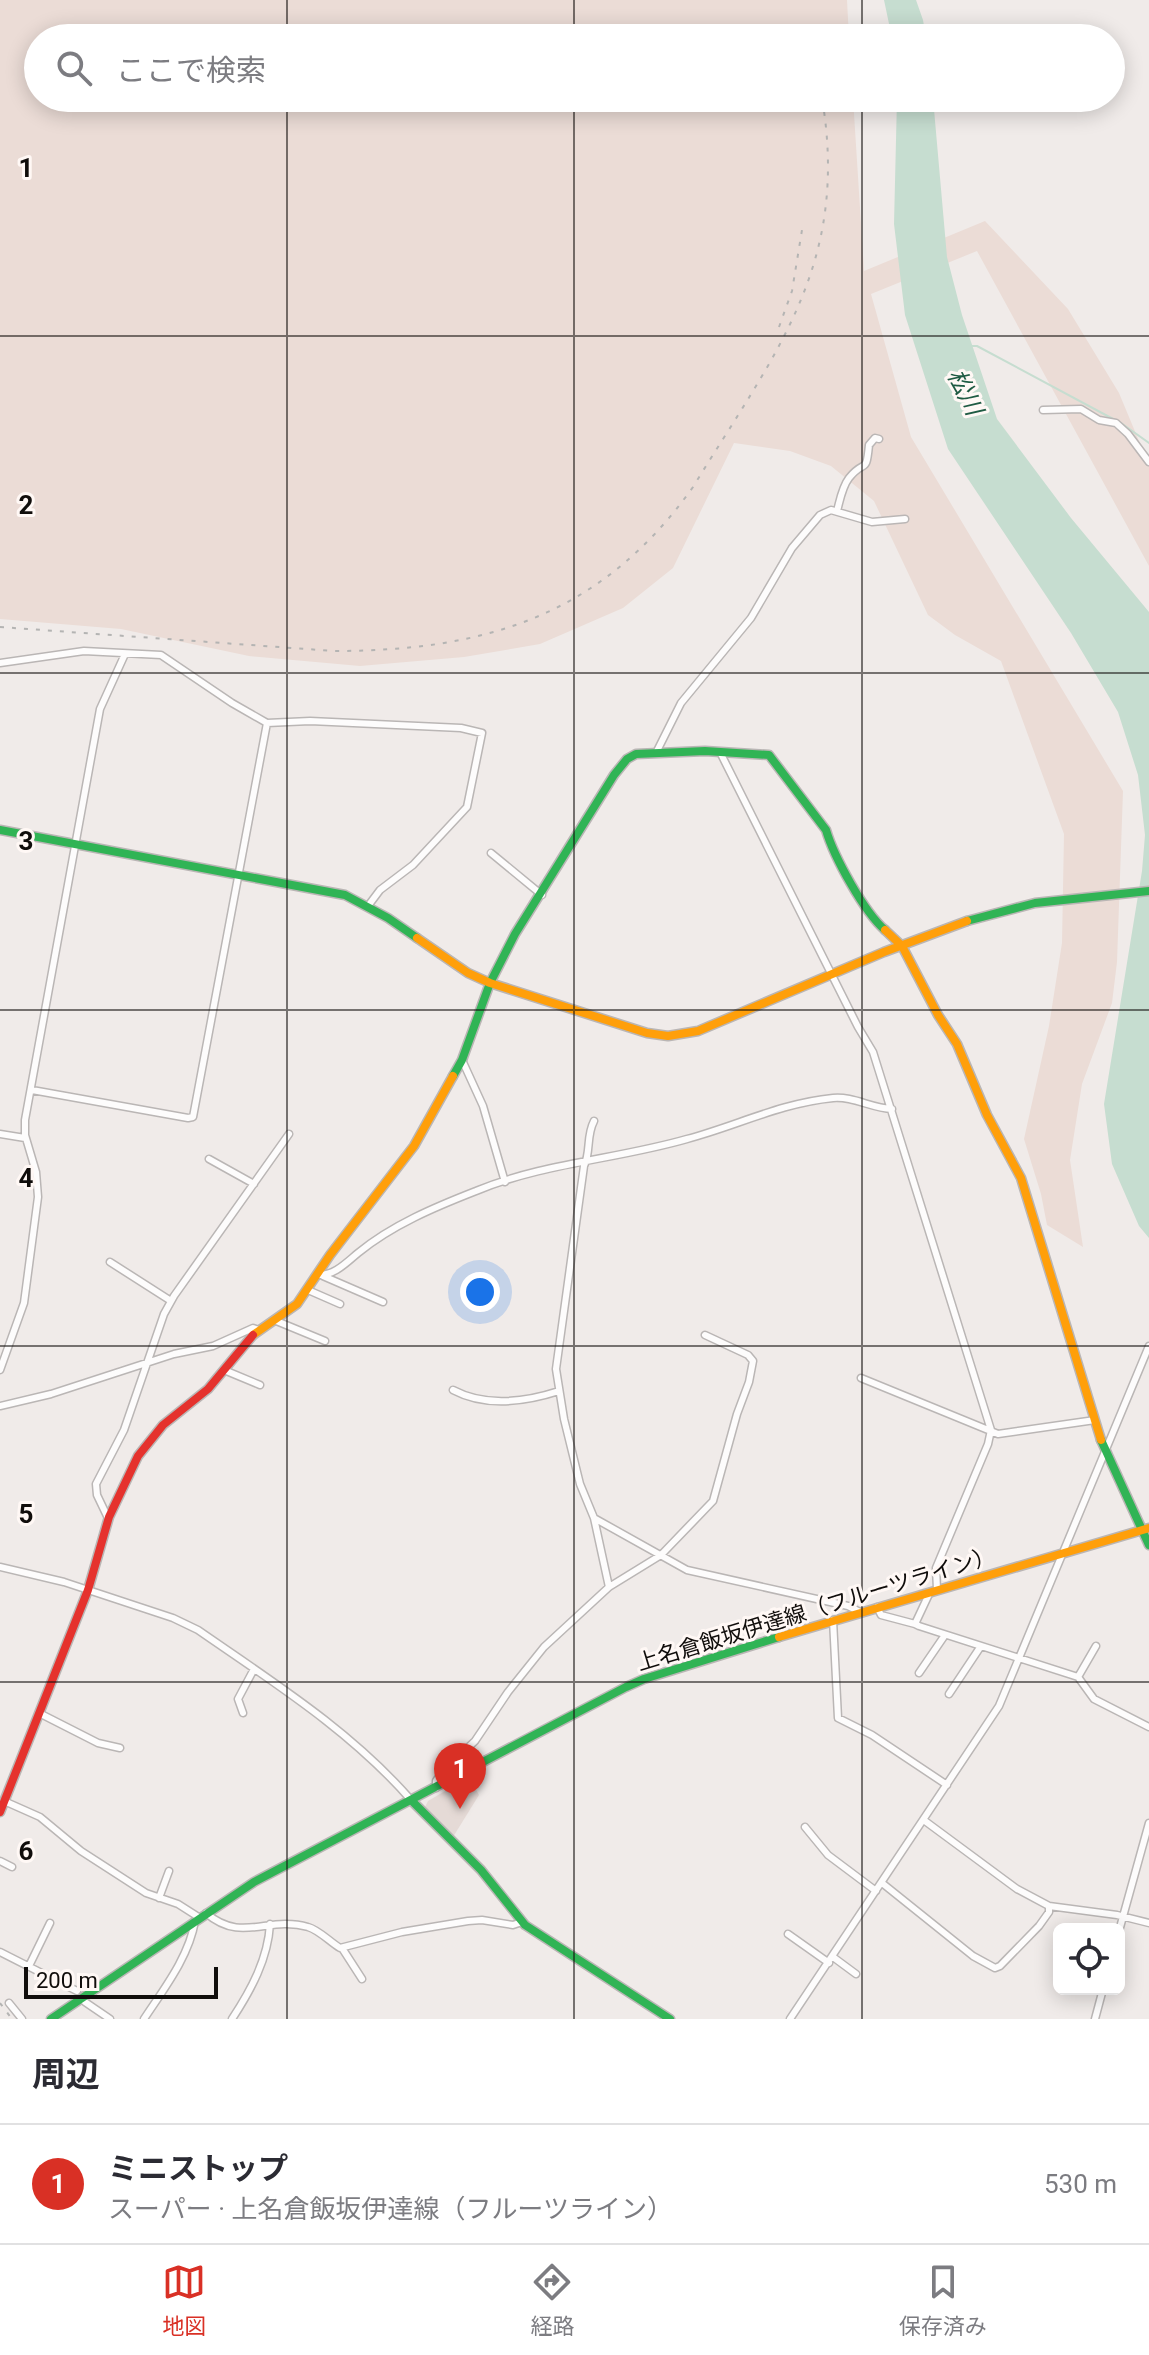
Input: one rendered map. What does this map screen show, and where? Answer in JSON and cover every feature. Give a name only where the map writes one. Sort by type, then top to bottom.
[{"type":"street","points":[[1043,410],[1081,409],[1099,420],[1116,423],[1149,462]]},
{"type":"street","points":[[837,511],[847,483],[869,460],[869,445],[875,438],[879,439]]},
{"type":"street","points":[[656,753],[681,703],[751,618],[801,535],[824,512],[837,511],[872,522],[905,519]]},
{"type":"street","points":[[0,663],[73,651],[166,656],[267,723],[310,721],[461,728],[483,734],[467,807],[413,865],[380,890],[368,906]]},
{"type":"street","points":[[0,1370],[22,1311],[38,1197],[36,1172],[25,1138],[25,1120],[102,700],[125,654]]},
{"type":"street","points":[[32,1090],[192,1118],[267,723]]},
{"type":"street","points":[[720,752],[873,1052],[991,1432],[936,1568],[934,1590],[915,1624]]},
{"type":"street","points":[[362,1979],[342,1948],[309,1927],[270,1924],[232,1928],[200,1917],[113,1873],[40,1817],[2,1806],[88,1590],[108,1518],[147,1443],[163,1425],[208,1389],[259,1330],[297,1304],[414,1146],[462,1060],[490,983],[514,935],[623,762],[636,754],[720,752],[769,755],[826,830],[830,843],[873,916],[901,945],[957,1044],[987,1115],[1021,1178],[1104,1450],[1146,1529],[1149,1545]]},
{"type":"street","points":[[0,830],[326,890],[368,906],[468,973],[490,983],[639,1031],[673,1036],[713,1025],[901,945],[989,914],[1048,901],[1149,891]]},
{"type":"street","points":[[491,853],[542,895]]},
{"type":"street","points":[[462,1060],[483,1106],[505,1182]]},
{"type":"street","points":[[320,1276],[330,1275],[363,1249],[411,1220],[476,1190],[540,1170],[586,1163],[689,1139],[773,1110],[823,1099],[849,1098],[892,1109]]},
{"type":"street","points":[[594,1121],[589,1134],[556,1369],[584,1499],[594,1518],[609,1587]]},
{"type":"street","points":[[0,1134],[25,1138]]},
{"type":"street","points":[[108,1518],[97,1495],[96,1484],[124,1430],[164,1314],[289,1134]]},
{"type":"street","points":[[209,1159],[254,1184]]},
{"type":"street","points":[[110,1262],[171,1301]]},
{"type":"street","points":[[320,1276],[383,1302]]},
{"type":"street","points":[[308,1290],[340,1304]]},
{"type":"street","points":[[274,1320],[325,1341]]},
{"type":"street","points":[[0,1406],[213,1346],[253,1328],[259,1330]]},
{"type":"street","points":[[436,1788],[438,1777],[475,1741],[544,1647],[609,1587],[661,1555],[713,1501],[753,1361],[751,1357],[705,1335]]},
{"type":"street","points":[[790,2019],[999,1706],[1149,1346]]},
{"type":"street","points":[[224,1370],[260,1385]]},
{"type":"street","points":[[861,1378],[998,1434],[1095,1420]]},
{"type":"street","points":[[453,1390],[483,1400],[505,1401],[541,1397],[559,1391]]},
{"type":"street","points":[[594,1518],[687,1570],[854,1607],[860,1612]]},
{"type":"street","name":"上名倉飯坂伊達線（フルーツライン）","points":[[51,2019],[254,1882],[644,1679],[833,1620],[1146,1529]]},
{"type":"street","points":[[0,1567],[88,1590],[184,1622],[254,1669],[353,1741],[383,1768],[481,1870],[522,1922],[670,2019]]},
{"type":"street","points":[[877,1607],[881,1615],[1078,1677],[1094,1699],[1149,1727]]},
{"type":"street","points":[[833,1620],[838,1718],[872,1735],[947,1785]]},
{"type":"street","points":[[919,1673],[945,1635]]},
{"type":"street","points":[[949,1694],[981,1646]]},
{"type":"street","points":[[1078,1677],[1096,1646]]},
{"type":"street","points":[[243,1713],[238,1699],[254,1669]]},
{"type":"street","points":[[39,1713],[98,1743],[120,1748]]},
{"type":"street","points":[[925,1821],[1017,1889],[1049,1906],[1123,1916],[1149,1923]]},
{"type":"street","points":[[1121,1923],[1149,1823]]},
{"type":"street","points":[[805,1827],[828,1855],[876,1891]]},
{"type":"street","points":[[0,1861],[12,1867]]},
{"type":"street","points":[[159,1898],[169,1871]]},
{"type":"street","points":[[882,1883],[973,1956],[995,1968],[1039,1926],[1049,1912],[1049,1906]]},
{"type":"street","points":[[144,2019],[170,1979],[200,1917]]},
{"type":"street","points":[[342,1948],[402,1932],[468,1921],[513,1925],[522,1922]]},
{"type":"street","points":[[29,1966],[50,1923]]},
{"type":"street","points":[[232,2019],[257,1974],[267,1946],[270,1924]]},
{"type":"street","points":[[788,1934],[856,1974]]},
{"type":"street","points":[[0,1952],[77,1991]]},
{"type":"street","points":[[1095,2019],[1101,1995]]},
{"type":"street","points":[[85,2002],[99,2016],[110,2019]]},
{"type":"street","points":[[9,2003],[22,2019]]},
{"type":"shaded area","points":[[0,0],[847,0],[848,24],[24,24],[24,112],[854,112],[864,271],[985,221],[1068,309],[1119,393],[1149,465],[1149,566],[977,251],[871,294],[911,437],[1123,791],[1117,962],[1112,1003],[1082,1084],[1070,1160],[1083,1247],[1047,1225],[1024,1139],[1049,1026],[1062,943],[1064,834],[1001,661],[955,635],[928,615],[874,501],[831,466],[790,451],[734,443],[673,568],[623,608],[540,644],[464,657],[360,666],[249,656],[121,629],[0,619]]},
{"type":"shaded area","points":[[469,1777],[479,1795],[453,1837],[424,1809],[428,1801]]},
{"type":"water","points":[[884,0],[916,0],[924,24],[889,24]]},
{"type":"water","name":"松川","points":[[897,112],[934,112],[947,257],[962,315],[997,419],[1071,518],[1149,612],[1149,1238],[1139,1226],[1112,1164],[1104,1104],[1142,871],[1145,835],[1138,775],[1118,712],[1071,633],[948,449],[905,315],[894,224]]},
{"type":"waterway","points":[[972,346],[1115,420]]},
{"type":"waterway","points":[[1121,423],[1149,443]]},
{"type":"railway","points":[[0,627],[334,651],[389,649],[490,633],[536,617],[579,595],[620,567],[658,531],[693,487],[777,349],[799,305],[815,259],[825,210],[828,157],[823,112]]},
{"type":"railway","points":[[779,327],[792,291],[802,230]]},
{"type":"railway","points":[[0,2003],[12,2019]]},
{"type":"traffic: fast","points":[[453,1076],[462,1060],[490,983],[515,934],[614,775],[627,759],[636,754],[705,751],[769,755],[826,830],[851,883],[868,911],[885,930]]},
{"type":"traffic: fast","points":[[0,830],[345,895],[417,938]]},
{"type":"traffic: fast","points":[[967,921],[1035,903],[1149,891]]},
{"type":"traffic: fast","points":[[1101,1440],[1149,1545]]},
{"type":"traffic: fast","points":[[51,2019],[254,1882],[626,1687],[779,1637]]},
{"type":"traffic: fast","points":[[411,1800],[481,1870],[525,1925],[670,2019]]},
{"type":"traffic: slow","points":[[417,938],[468,973],[490,983],[647,1033],[668,1036],[698,1031],[884,952],[967,921]]},
{"type":"traffic: slow","points":[[885,930],[902,946],[957,1044],[987,1115],[1021,1178],[1101,1440]]},
{"type":"traffic: slow","points":[[253,1335],[297,1304],[330,1255],[414,1146],[453,1076]]},
{"type":"traffic: slow","points":[[779,1637],[1149,1528]]},
{"type":"traffic: jam","points":[[0,1812],[88,1590],[109,1517],[138,1456],[163,1425],[208,1389],[253,1335]]},
{"type":"place","name":"ミニストップ","points":[[460,1809]]}]
